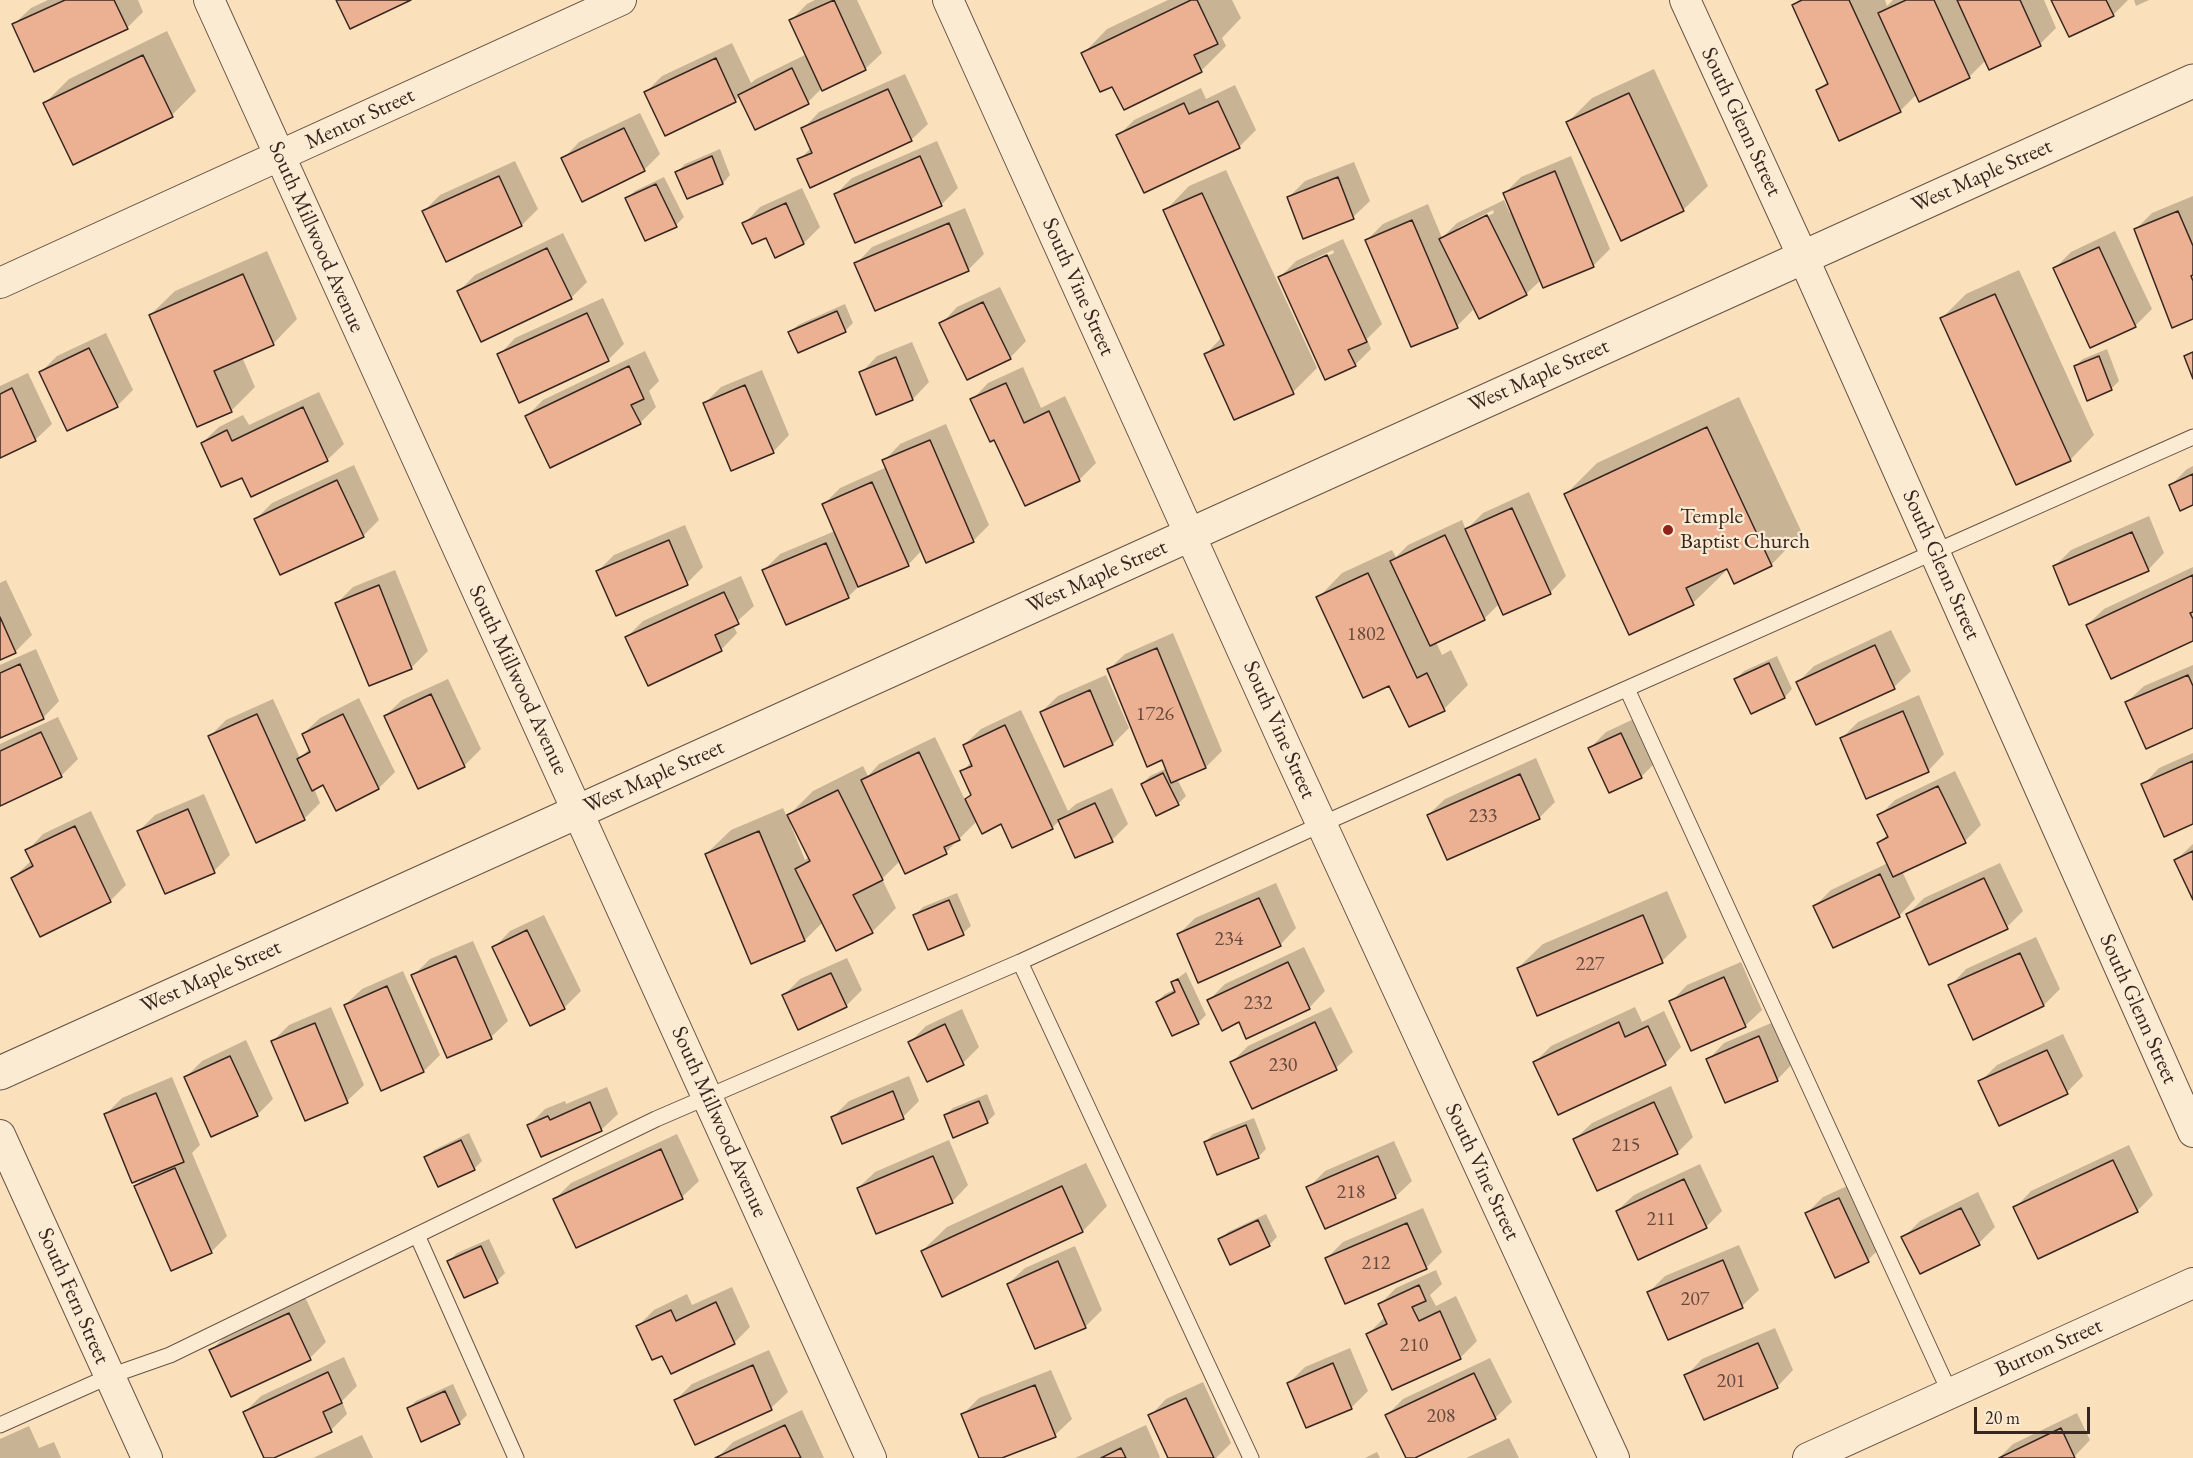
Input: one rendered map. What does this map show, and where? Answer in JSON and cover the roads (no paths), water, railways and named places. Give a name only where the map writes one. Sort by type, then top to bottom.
[{"type":"street","name":"South Millwood Avenue","points":[[209,0],[871,1458]]},
{"type":"street","name":"Mentor Street","points":[[0,283],[621,0]]},
{"type":"street","name":"South Vine Street","points":[[948,0],[1322,824],[1614,1458]]},
{"type":"street","name":"South Glenn Street","points":[[1685,0],[1803,257],[2193,1132]]},
{"type":"street","name":"West Maple Street","points":[[0,1073],[2193,81]]},
{"type":"street","name":"South Fern Street","points":[[0,1135],[147,1458]]},
{"type":"street","name":"Burton Street","points":[[1808,1458],[2193,1283]]},
{"type":"lane","points":[[0,1425],[110,1376],[170,1355],[656,1119],[1020,962],[1322,824],[2193,437]]},
{"type":"lane","points":[[1627,688],[1950,1393]]},
{"type":"lane","points":[[1020,962],[1251,1458]]},
{"type":"lane","points":[[417,1235],[516,1458]]},
{"type":"place","name":"Temple Baptist Church","points":[[1668,530]]}]
